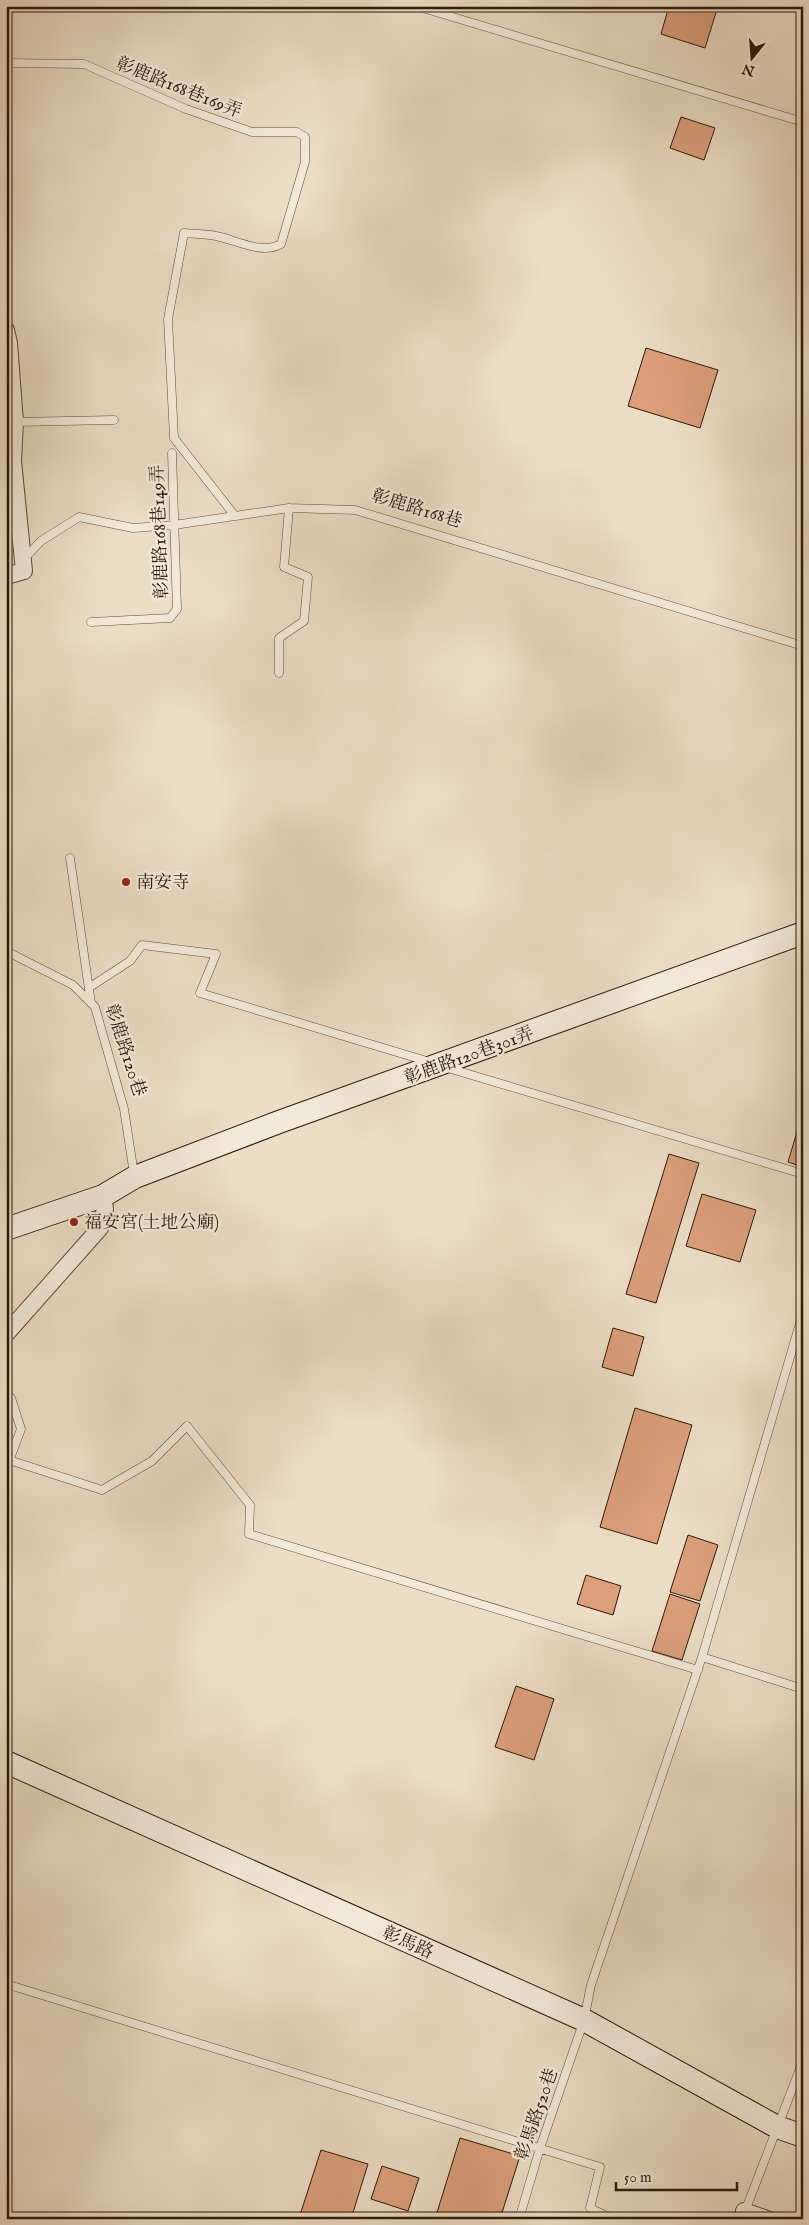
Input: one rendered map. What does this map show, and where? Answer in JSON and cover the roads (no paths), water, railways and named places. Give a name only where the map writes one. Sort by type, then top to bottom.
[{"type":"street","points":[[6,330],[9,343],[15,422],[10,460],[23,566],[6,576]]},
{"type":"street","name":"彰鹿路120巷301弄","points":[[8,1226],[104,1196],[135,1177],[279,1122],[440,1066],[803,933]]},
{"type":"street","points":[[6,1334],[100,1228],[105,1209],[104,1196]]},
{"type":"street","name":"彰馬路","points":[[6,1762],[584,2020],[778,2127],[803,2136]]},
{"type":"street","points":[[743,2215],[767,2219]]},
{"type":"lane","points":[[416,6],[803,122]]},
{"type":"lane","name":"彰鹿路168巷169弄","points":[[6,63],[84,64],[186,109],[252,132],[298,132],[305,137],[305,162],[281,244],[273,248],[254,246],[215,236],[184,233],[168,319],[174,438],[235,516]]},
{"type":"lane","points":[[15,422],[114,420]]},
{"type":"lane","name":"彰鹿路168巷149弄","points":[[91,622],[170,618],[177,609],[172,453]]},
{"type":"lane","points":[[279,673],[279,638],[304,621],[308,576],[284,567],[289,508]]},
{"type":"lane","name":"彰鹿路168巷","points":[[23,566],[41,541],[79,518],[133,528],[289,508],[355,510],[803,646]]},
{"type":"lane","points":[[70,858],[91,1003]]},
{"type":"lane","points":[[90,987],[130,961],[142,945],[216,954],[200,992],[803,1174]]},
{"type":"lane","name":"彰鹿路120巷","points":[[6,951],[73,985],[95,1007],[124,1109],[135,1177]]},
{"type":"lane","name":"彰馬路520巷","points":[[519,2219],[540,2148],[584,2020],[591,1985],[698,1670],[803,1313]]},
{"type":"lane","points":[[6,1392],[21,1429],[6,1469]]},
{"type":"lane","points":[[9,1460],[102,1490],[152,1461],[187,1426],[250,1505],[249,1534],[698,1670]]},
{"type":"lane","points":[[702,1657],[803,1690]]},
{"type":"lane","points":[[6,1984],[600,2167],[590,2208],[613,2219]]},
{"type":"lane","points":[[743,2215],[803,2061]]},
{"type":"place","name":"南安寺","points":[[126,882]]},
{"type":"place","name":"福安宮(土地公廟)","points":[[74,1222]]}]
